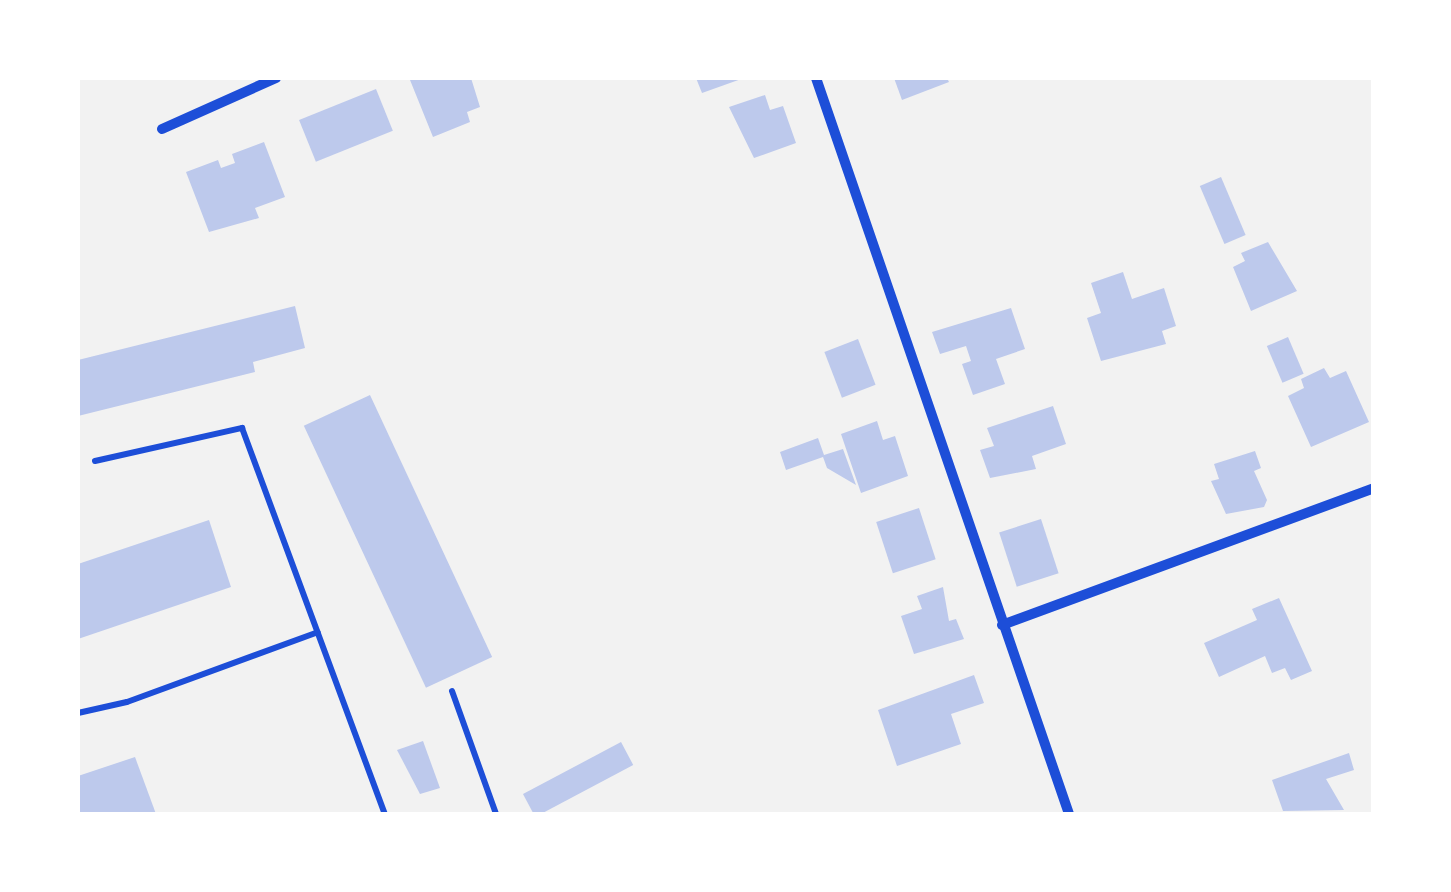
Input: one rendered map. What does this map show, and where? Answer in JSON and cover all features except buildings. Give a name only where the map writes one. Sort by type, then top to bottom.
[{"type":"street","points":[[162,129],[276,78]]},
{"type":"street","points":[[816,78],[1068,814]]},
{"type":"street","points":[[1002,625],[1374,488]]},
{"type":"lane","points":[[96,460],[242,428],[384,814]]},
{"type":"lane","points":[[78,713],[127,702],[318,632]]},
{"type":"lane","points":[[452,691],[496,814]]}]
